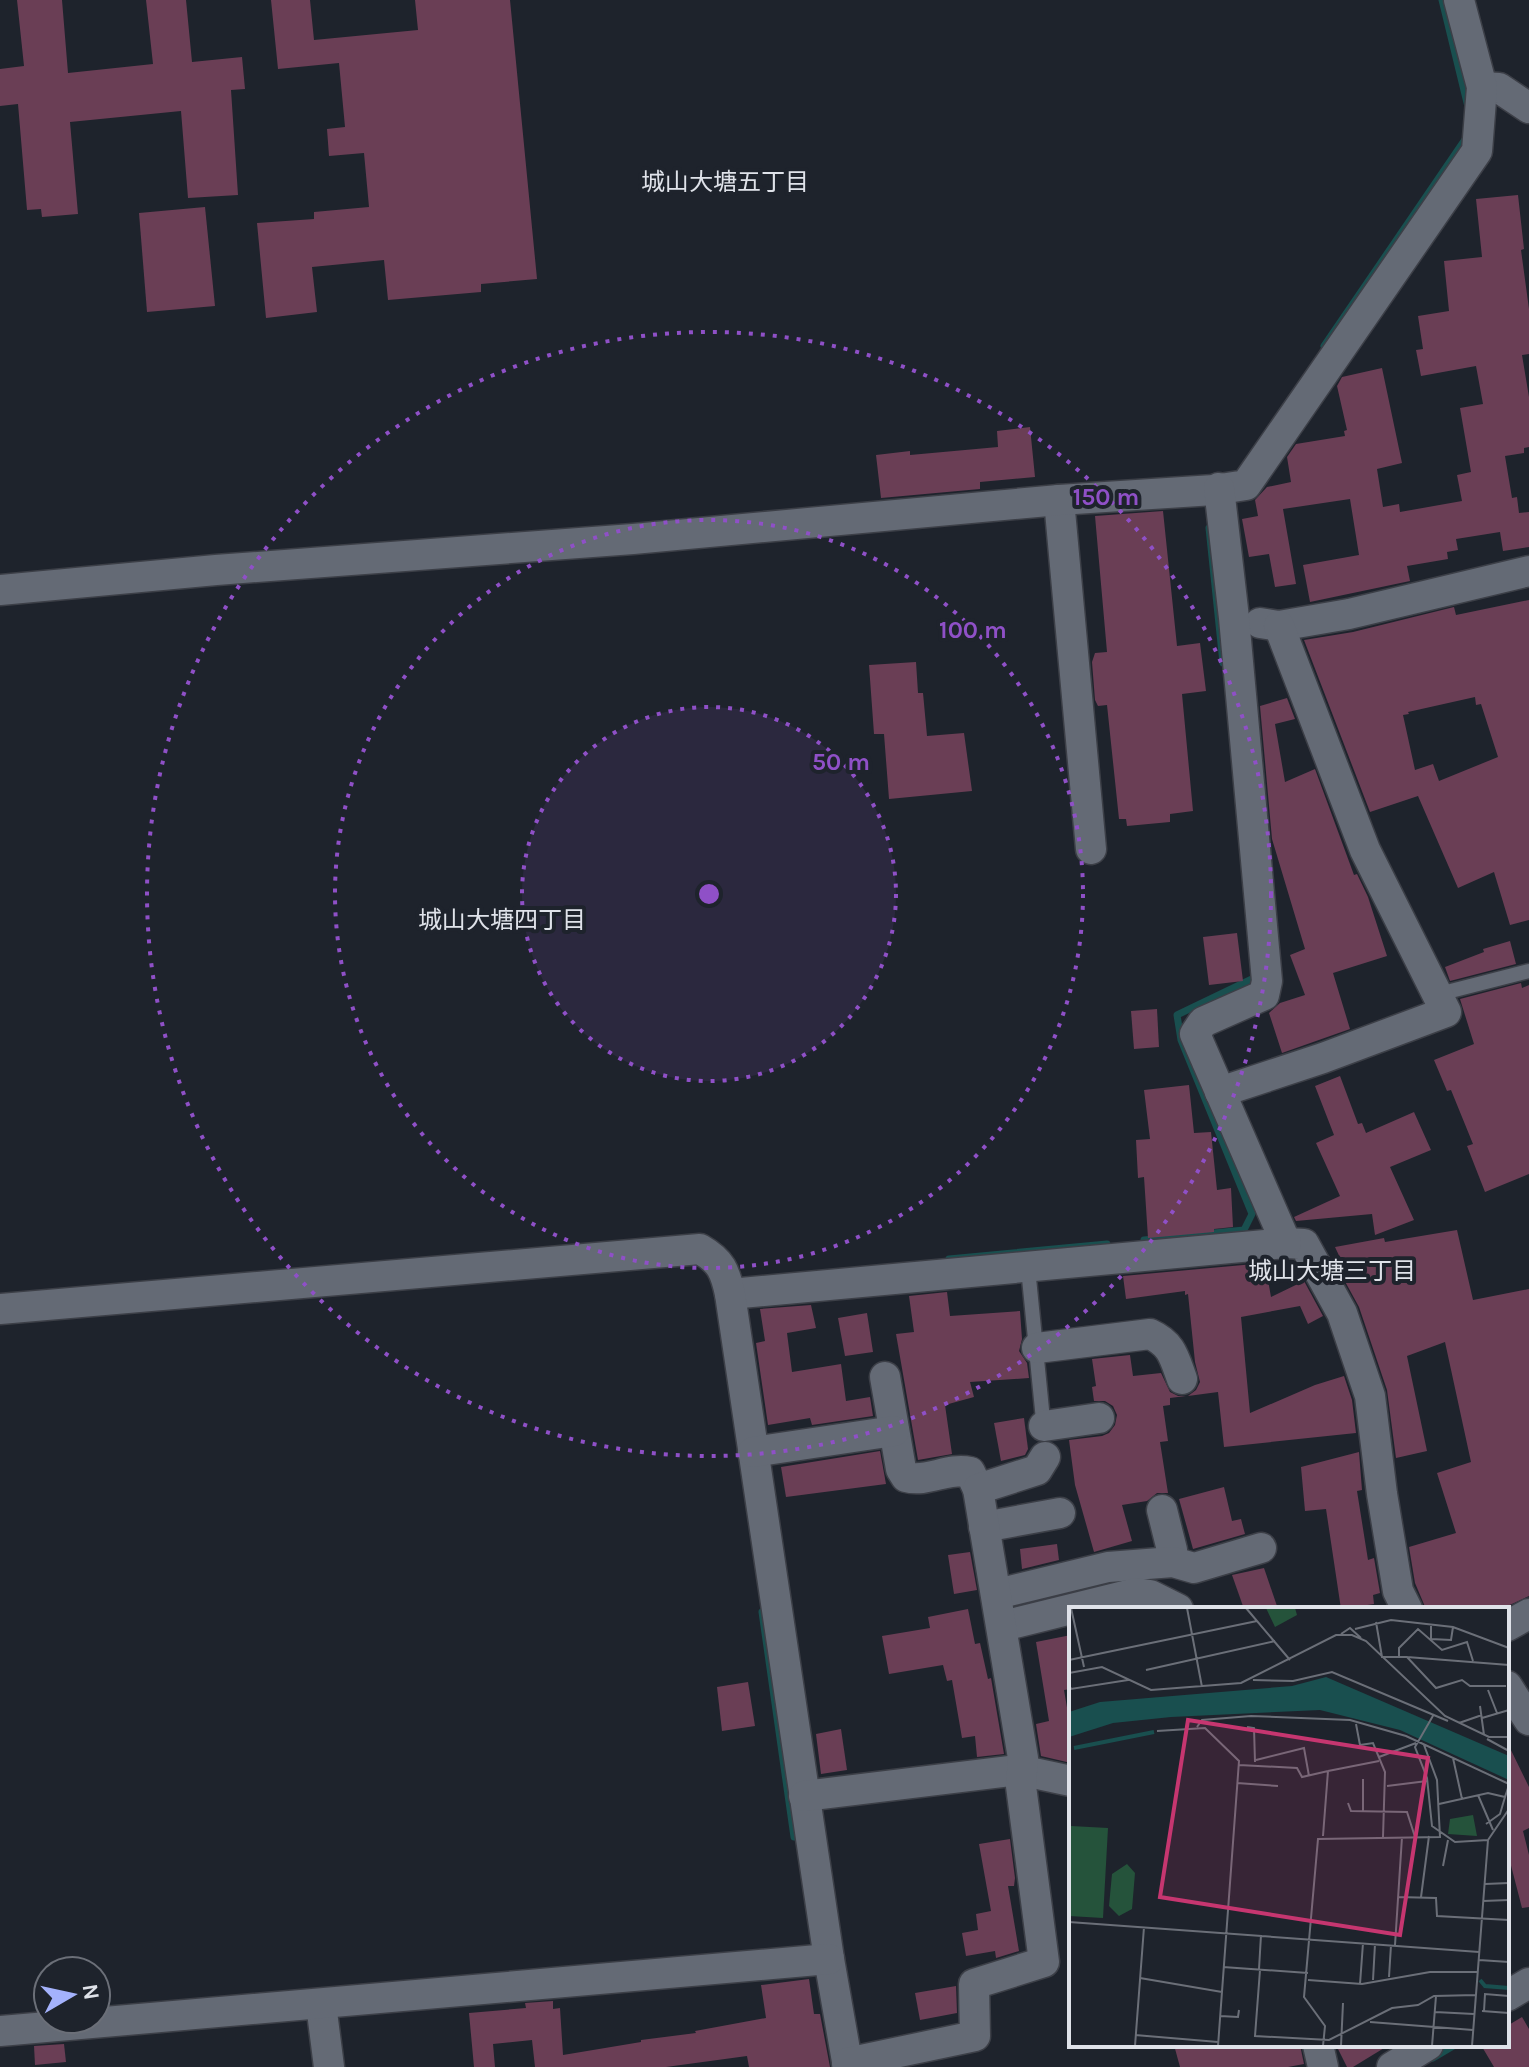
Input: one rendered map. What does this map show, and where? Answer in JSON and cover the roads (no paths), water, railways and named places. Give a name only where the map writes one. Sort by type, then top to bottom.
[{"type":"street","points":[[0,590],[1246,485],[1477,151],[1482,87],[1459,0]]},
{"type":"street","points":[[1482,87],[1499,88],[1529,108]]},
{"type":"street","points":[[1219,488],[1267,981],[1264,995],[1203,1022],[1195,1034],[1286,1243]]},
{"type":"street","points":[[1059,500],[1091,849]]},
{"type":"street","points":[[1234,618],[1279,626],[1349,614],[1529,571]]},
{"type":"street","points":[[1220,1092],[1446,1012],[1365,850],[1279,626]]},
{"type":"street","points":[[730,1294],[1286,1243],[1304,1244],[1342,1313],[1370,1396],[1398,1591],[1406,1607]]},
{"type":"street","points":[[0,1309],[700,1249],[716,1258],[724,1268],[730,1294],[804,1796],[848,2065],[975,2036],[974,1984],[1044,1962],[1021,1786],[1024,1771],[1003,1626],[978,1489],[970,1472],[961,1470],[913,1479],[906,1477],[901,1469],[885,1377]]},
{"type":"street","points":[[1037,1348],[1150,1334],[1164,1341],[1174,1356],[1182,1379]]},
{"type":"street","points":[[1044,1426],[1099,1418]]},
{"type":"street","points":[[753,1452],[894,1431]]},
{"type":"street","points":[[978,1489],[1037,1470],[1045,1457]]},
{"type":"street","points":[[1162,1510],[1173,1562]]},
{"type":"street","points":[[984,1527],[1060,1513]]},
{"type":"street","points":[[997,1594],[1108,1567],[1173,1562],[1194,1568],[1261,1548]]},
{"type":"street","points":[[1080,1607],[1136,1593],[1150,1595],[1174,1607]]},
{"type":"street","points":[[1003,1626],[1069,1610]]},
{"type":"street","points":[[1509,1625],[1529,1614]]},
{"type":"street","points":[[1509,1689],[1529,1720]]},
{"type":"street","points":[[804,1796],[1024,1771],[1069,1781]]},
{"type":"street","points":[[0,2031],[829,1959]]},
{"type":"street","points":[[1509,1995],[1529,1983]]},
{"type":"street","points":[[321,2004],[329,2067]]},
{"type":"street","points":[[1318,2047],[1323,2067]]},
{"type":"street","points":[[1392,2067],[1425,2047]]},
{"type":"lane","points":[[1439,994],[1529,971]]},
{"type":"lane","points":[[1028,1268],[1045,1457]]},
{"type":"waterway","points":[[1442,0],[1468,107]]},
{"type":"waterway","points":[[1324,346],[1466,138]]},
{"type":"waterway","points":[[1209,528],[1223,663]]},
{"type":"waterway","points":[[1144,1240],[1244,1230],[1252,1214],[1181,1040],[1177,1015],[1254,978],[1254,974]]},
{"type":"waterway","points":[[949,1259],[1107,1244]]},
{"type":"waterway","points":[[762,1612],[794,1837]]},
{"type":"waterway","points":[[1433,2058],[1452,2047]]},
{"type":"district","name":"城山大塘五丁目","points":[[725,182]]},
{"type":"district","name":"城山大塘四丁目","points":[[502,920]]},
{"type":"district","name":"城山大塘三丁目","points":[[1332,1271]]}]
